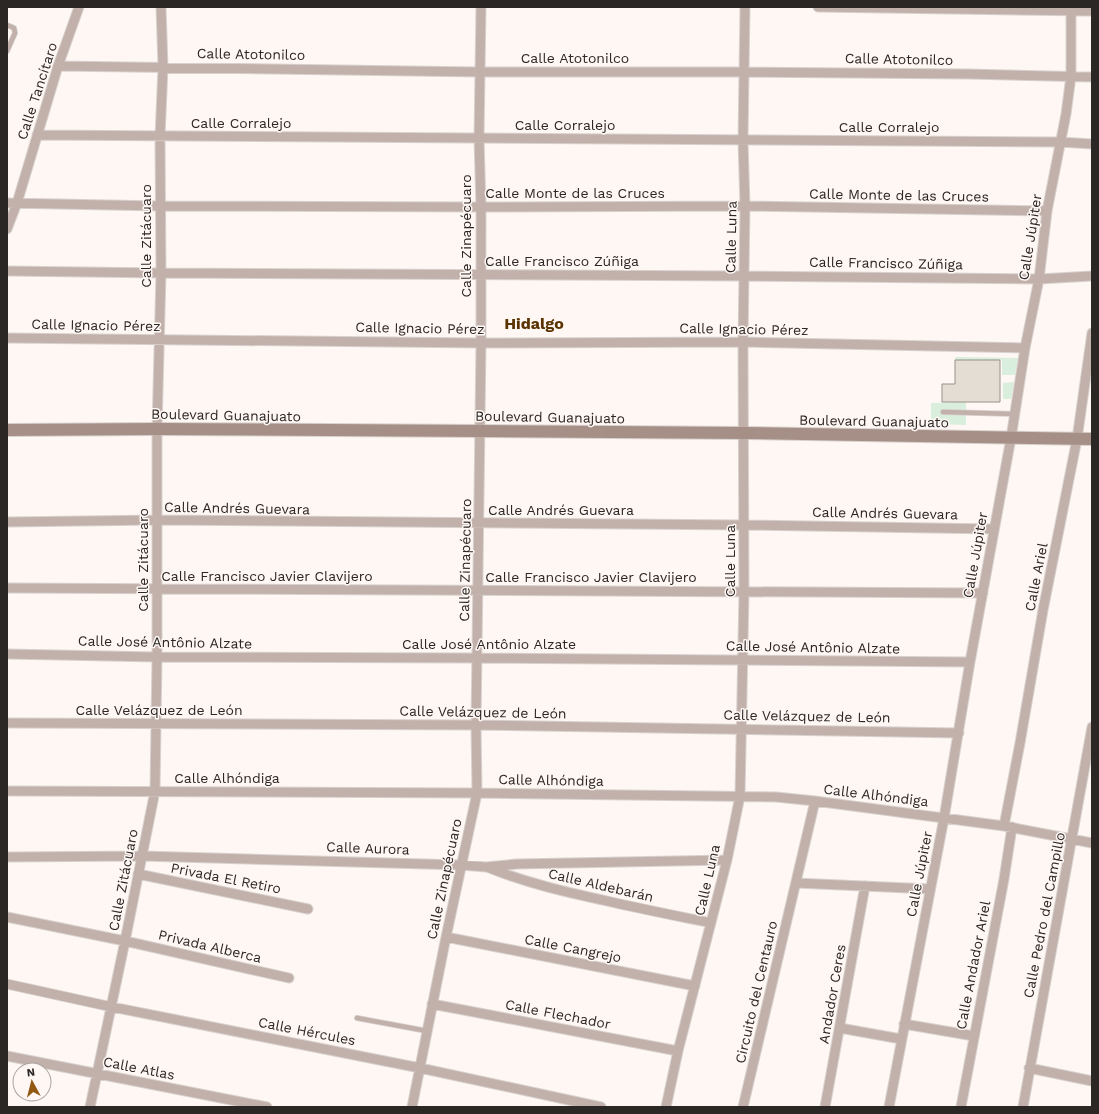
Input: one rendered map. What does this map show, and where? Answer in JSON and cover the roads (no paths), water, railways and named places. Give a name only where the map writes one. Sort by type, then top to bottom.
[{"type":"street","name":"Calle Tancítaro","points":[[7,229],[17,203],[58,66],[79,7]]},
{"type":"street","name":"Calle Zitácuaro","points":[[90,1107],[112,1007],[155,791],[157,657],[157,429],[161,274],[160,136],[163,67],[161,7]]},
{"type":"street","name":"Calle Zinapécuaro","points":[[412,1107],[476,793],[481,343],[481,207],[479,138],[481,7]]},
{"type":"street","name":"Calle Luna","points":[[666,1107],[678,1051],[727,860],[740,796],[744,660],[743,342],[745,7]]},
{"type":"street","points":[[818,7],[1071,9],[1092,11]]},
{"type":"street","name":"Calle Júpiter","points":[[889,1107],[944,818],[970,662],[1011,438],[1024,348],[1038,279],[1047,211],[1066,114],[1071,76],[1071,9]]},
{"type":"street","name":"Calle Atotonilco","points":[[58,66],[480,72],[745,72],[1092,77]]},
{"type":"street","name":"Calle Corralejo","points":[[37,135],[1060,142],[1092,144]]},
{"type":"street","name":"Calle Monte de las Cruces","points":[[7,203],[160,206],[745,206],[1047,211]]},
{"type":"street","name":"Calle Francisco Zúñiga","points":[[7,271],[161,274],[744,276],[1038,279],[1092,276]]},
{"type":"street","name":"Calle Ariel","points":[[1008,827],[1020,743],[1077,439],[1092,333]]},
{"type":"street","name":"Calle Ignacio Pérez","points":[[7,338],[481,343],[743,342],[1024,348]]},
{"type":"street","name":"Boulevard Guanajuato","points":[[7,430],[157,429],[744,433],[1092,439]]},
{"type":"street","name":"Calle Andrés Guevara","points":[[7,522],[157,520],[479,524],[744,525],[994,529]]},
{"type":"street","name":"Calle Francisco Javier Clavijero","points":[[7,588],[157,590],[983,593]]},
{"type":"street","name":"Calle José Antônio Alzate","points":[[7,654],[157,657],[970,662]]},
{"type":"street","name":"Calle Velázquez de León","points":[[7,723],[476,725],[959,733]]},
{"type":"street","name":"Calle Pedro del Campillo","points":[[1023,1107],[1092,728]]},
{"type":"street","name":"Calle Alhóndiga","points":[[7,791],[740,796],[815,801],[944,818],[1008,827],[1092,843]]},
{"type":"street","name":"Circuito del Centauro","points":[[743,1107],[815,801]]},
{"type":"street","name":"Calle Andador Ariel","points":[[961,1107],[1002,885],[1008,827]]},
{"type":"street","name":"Calle Aurora","points":[[7,857],[142,856],[486,867],[518,864],[727,860]]},
{"type":"street","name":"Calle Aldebarán","points":[[486,867],[509,876],[557,890],[712,923]]},
{"type":"street","name":"Privada El Retiro","points":[[138,874],[308,909]]},
{"type":"street","points":[[796,883],[930,888]]},
{"type":"street","name":"Andador Ceres","points":[[825,1107],[866,886]]},
{"type":"street","name":"Privada Alberca","points":[[7,917],[125,941],[289,978]]},
{"type":"street","name":"Calle Cangrejo","points":[[446,937],[695,986]]},
{"type":"street","name":"Calle Hércules","points":[[7,984],[112,1007],[420,1068],[601,1107]]},
{"type":"street","name":"Calle Flechador","points":[[432,1004],[678,1051]]},
{"type":"street","points":[[904,1024],[974,1036]]},
{"type":"street","points":[[840,1028],[901,1039]]},
{"type":"street","name":"Calle Atlas","points":[[7,1056],[267,1107]]},
{"type":"street","points":[[1030,1068],[1092,1081]]},
{"type":"lane","points":[[7,24],[14,28],[15,33],[7,51]]},
{"type":"lane","points":[[943,412],[1015,414]]},
{"type":"lane","points":[[357,1018],[427,1031]]},
{"type":"district","name":"Hidalgo","points":[[534,323]]}]
